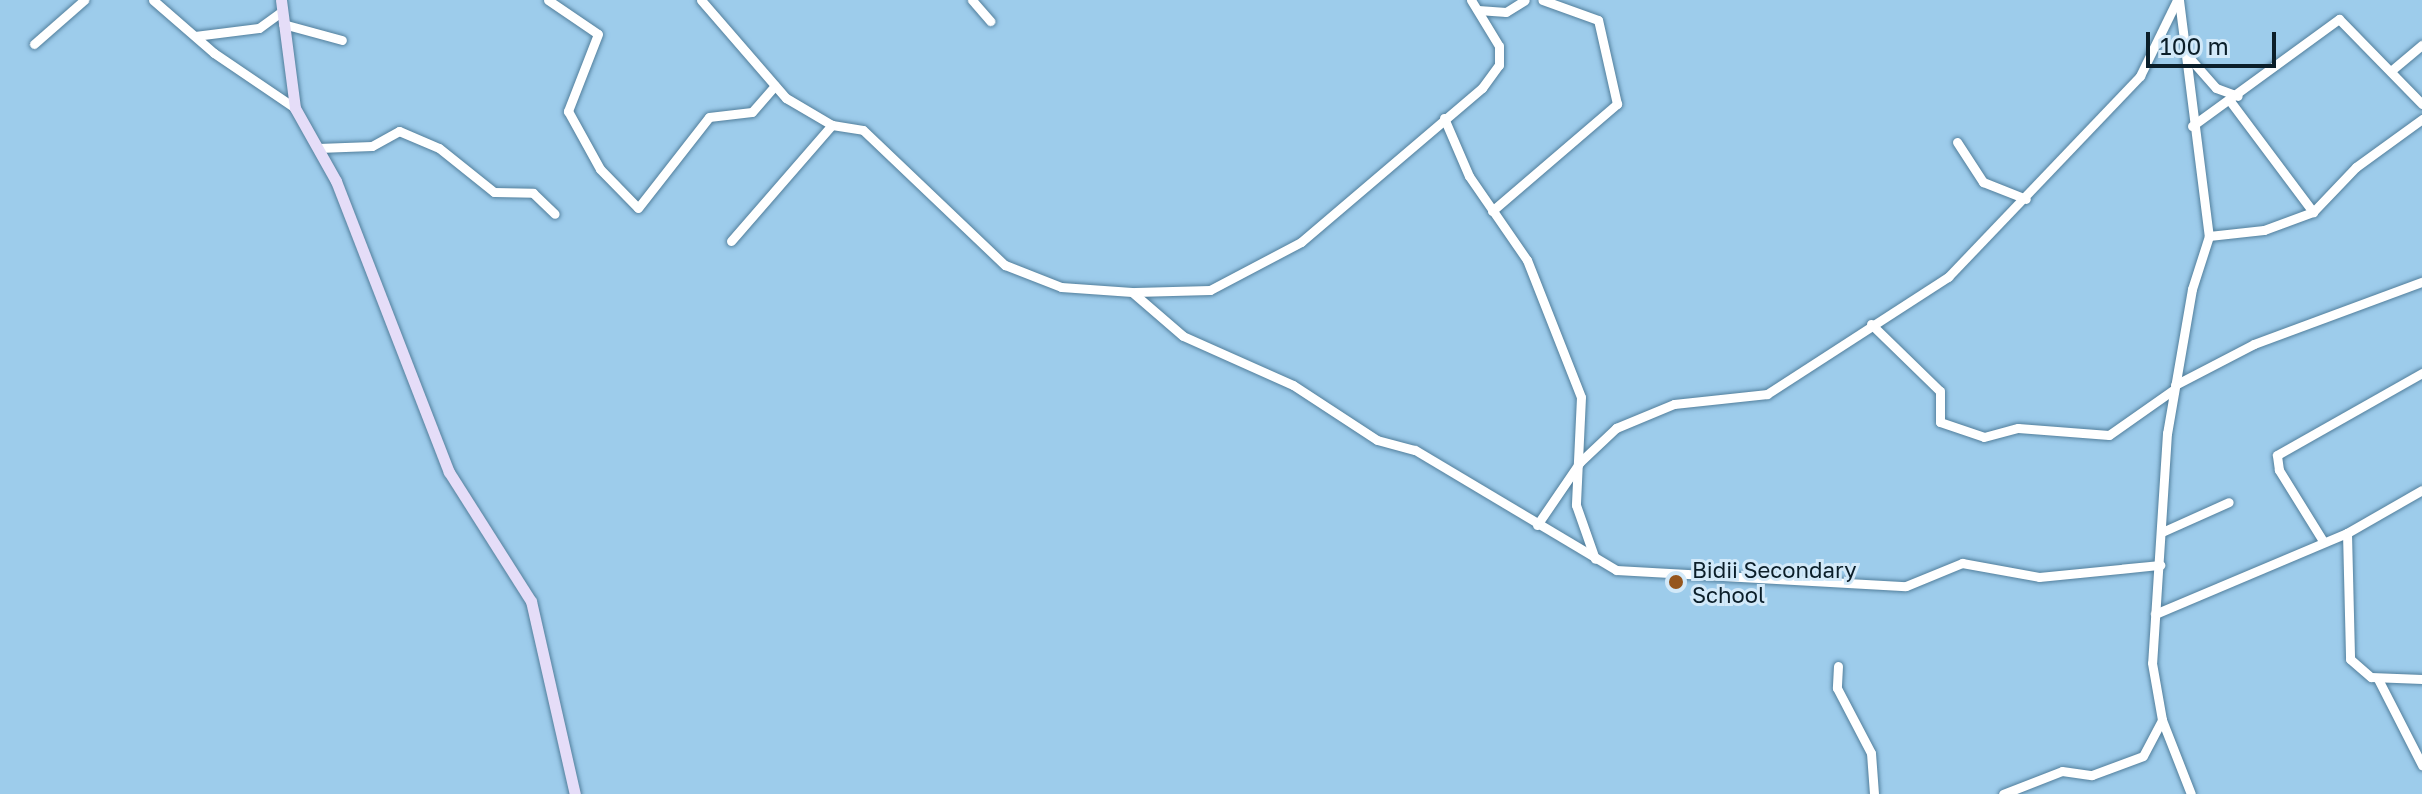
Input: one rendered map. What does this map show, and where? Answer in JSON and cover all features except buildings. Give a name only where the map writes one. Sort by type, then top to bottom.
[{"type":"main road","points":[[281,5],[295,108],[318,148],[449,472],[531,601],[575,794]]},
{"type":"street","points":[[34,44],[84,0]]},
{"type":"street","points":[[153,0],[195,36],[295,108]]},
{"type":"street","points":[[548,0],[598,34],[568,111],[600,169],[638,208],[709,117],[752,112],[775,86]]},
{"type":"street","points":[[701,0],[775,86],[832,125],[854,127],[875,140],[930,201],[1019,273],[1061,287],[1132,292],[1210,290],[1301,242],[1444,118],[1499,65],[1499,46],[1471,0]]},
{"type":"street","points":[[972,0],[990,21]]},
{"type":"street","points":[[1478,10],[1506,12],[1525,0]]},
{"type":"street","points":[[1492,211],[1617,104],[1606,40],[1592,14],[1583,4],[1542,0]]},
{"type":"street","points":[[2178,0],[2192,126],[2209,236],[2174,388],[2155,614],[2153,676],[2162,720],[2191,794]]},
{"type":"street","points":[[1537,525],[1580,462],[1633,418],[1674,404],[1767,394],[1948,277],[2026,199],[2140,76],[2178,0]]},
{"type":"street","points":[[195,36],[259,28],[281,5]]},
{"type":"street","points":[[2192,126],[2234,99],[2332,20],[2355,28],[2422,104]]},
{"type":"street","points":[[283,24],[342,40]]},
{"type":"street","points":[[2392,70],[2422,45]]},
{"type":"street","points":[[2185,52],[2216,88],[2234,99],[2313,212]]},
{"type":"street","points":[[1444,118],[1492,211],[1527,260],[1581,397],[1576,505],[1595,559]]},
{"type":"street","points":[[2209,236],[2264,230],[2313,212],[2356,167],[2422,119]]},
{"type":"street","points":[[731,241],[832,125]]},
{"type":"street","points":[[318,148],[372,146],[399,131],[439,148],[494,192],[533,193],[555,214]]},
{"type":"street","points":[[1957,142],[1983,182],[2026,199]]},
{"type":"street","points":[[1871,324],[1940,391],[1940,422],[1984,437],[2018,428],[2109,435],[2174,388],[2254,344],[2422,282]]},
{"type":"street","points":[[1132,292],[1183,336],[1293,385],[1377,440],[1415,450],[1595,559],[1640,574],[1747,573],[1877,586],[1925,584],[1962,563],[2039,577],[2160,565]]},
{"type":"street","points":[[2323,541],[2279,470],[2277,455],[2422,373]]},
{"type":"street","points":[[2155,614],[2347,533],[2422,490]]},
{"type":"street","points":[[2162,532],[2229,502]]},
{"type":"street","points":[[2347,533],[2350,659],[2378,679],[2422,765]]},
{"type":"street","points":[[1838,666],[1837,688],[1871,753],[1874,794]]},
{"type":"street","points":[[2378,679],[2422,679]]},
{"type":"street","points":[[2003,794],[2062,771],[2092,775],[2143,756],[2162,720]]},
{"type":"place","name":"Bidii Secondary School","points":[[1676,582]]}]
